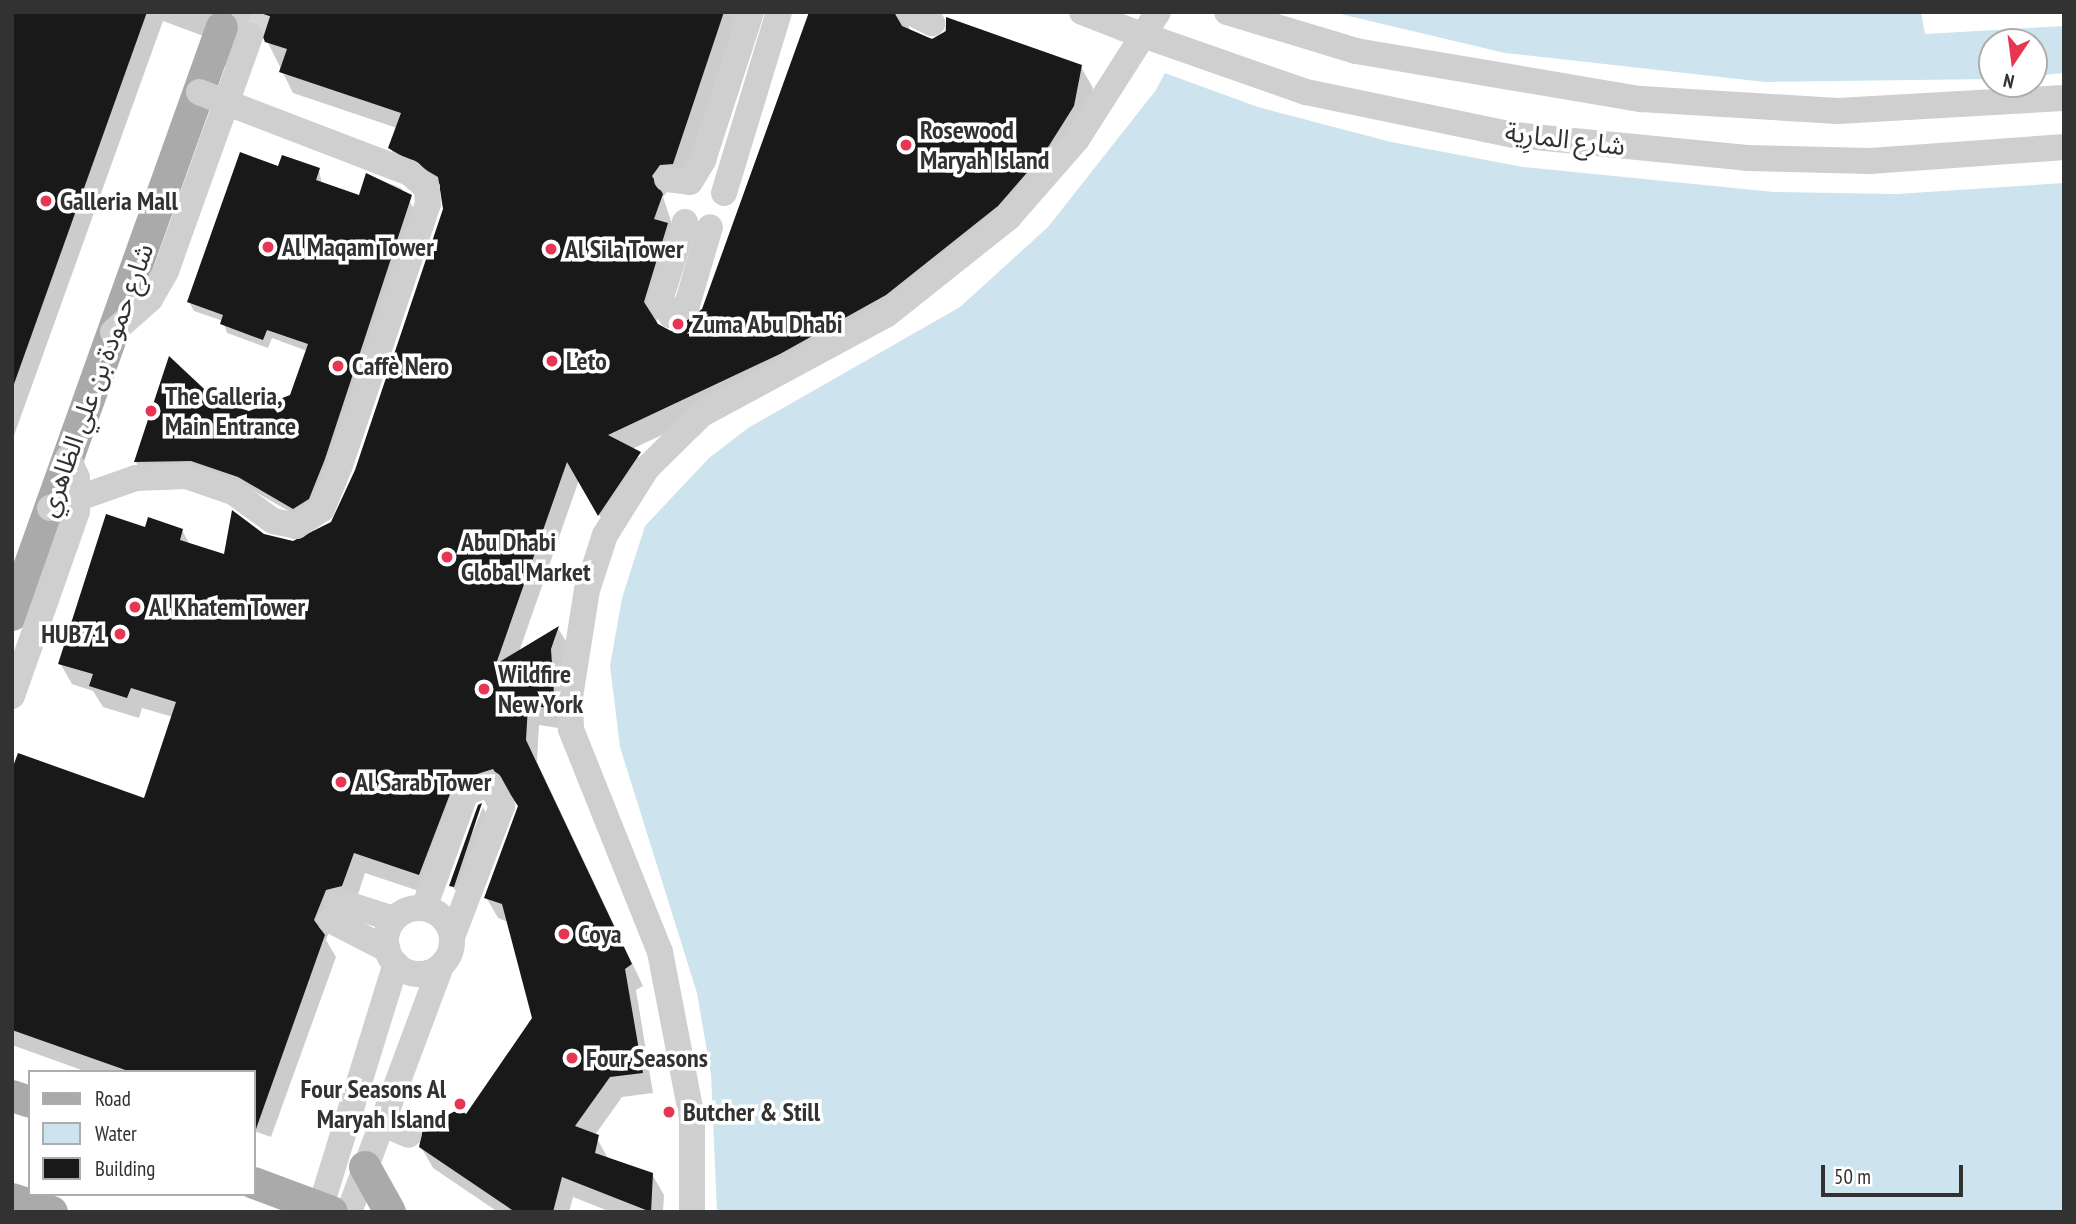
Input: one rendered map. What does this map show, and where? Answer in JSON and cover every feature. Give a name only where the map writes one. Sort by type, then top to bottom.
[{"type":"main road","name":"شارع حمودة بن علي الظاهري","points":[[12,615],[65,502],[68,458],[113,332],[213,98],[237,25]]},
{"type":"main road","points":[[365,1167],[390,1212]]},
{"type":"main road","points":[[256,1184],[330,1211]]},
{"type":"main road","points":[[12,1199],[52,1212]]},
{"type":"street","points":[[682,200],[706,153],[751,12]]},
{"type":"street","points":[[682,200],[723,217],[724,193],[779,12]]},
{"type":"street","name":"شارع المارِية","points":[[1082,12],[1306,92],[1514,135],[1747,158],[1870,161],[2064,147]]},
{"type":"street","points":[[692,1212],[692,1118],[660,952],[571,729],[570,697],[587,590],[605,535],[647,468],[696,419],[886,315],[1009,217],[1085,128],[1158,12]]},
{"type":"street","name":"شارع المارِية","points":[[1227,12],[1356,51],[1641,99],[1838,111],[2064,99]]},
{"type":"street","points":[[12,635],[237,25]]},
{"type":"street","points":[[12,696],[65,502],[136,478],[186,477],[233,492],[273,522],[296,526],[322,509],[340,465],[428,204],[427,188],[410,173],[213,98]]},
{"type":"street","points":[[682,200],[713,182],[724,193]]},
{"type":"street","points":[[330,1211],[365,1167],[502,806],[490,783],[466,792],[424,908]]},
{"type":"street","points":[[441,966],[413,973],[334,910],[394,919],[424,908],[443,917],[452,937]]},
{"type":"street","points":[[330,1211],[392,957],[394,919]]},
{"type":"street","points":[[382,1123],[409,1135]]},
{"type":"water","points":[[1196,12],[1921,12],[1925,34],[1978,31],[1978,98],[2048,98],[2048,28],[2029,28],[2064,26],[2064,1212],[717,1212],[711,1075],[697,993],[620,747],[610,666],[622,598],[645,526],[709,458],[748,428],[960,307],[1048,227],[1156,90]]},
{"type":"pier","points":[[1192,12],[1332,12],[1505,53],[1765,82],[1978,79],[1978,98],[2048,98],[2048,75],[2064,73],[2064,183],[1897,194],[1774,192],[1523,167],[1391,142],[1258,107],[1162,72]]},
{"type":"building","name":"Galleria Mall","points":[[12,12],[147,12],[14,384],[12,383]]},
{"type":"building","points":[[253,12],[724,12],[673,164],[660,165],[652,176],[663,194],[654,219],[668,223],[644,302],[658,324],[671,331],[702,309],[809,12],[894,12],[902,26],[932,39],[946,31],[946,17],[1082,65],[1074,106],[1045,152],[998,206],[886,295],[780,354],[608,435],[641,452],[598,516],[567,462],[496,664],[559,626],[551,649],[555,709],[528,705],[526,740],[632,964],[625,969],[643,1073],[610,1077],[575,1126],[599,1135],[595,1153],[653,1173],[651,1212],[562,1177],[553,1212],[515,1212],[419,1147],[423,1128],[459,1109],[466,1114],[532,1018],[502,904],[484,898],[518,806],[493,769],[455,781],[419,875],[354,853],[342,886],[326,890],[314,920],[325,935],[256,1129],[256,1070],[125,1070],[12,1030],[12,769],[18,753],[144,798],[176,702],[131,688],[127,698],[89,686],[93,674],[58,664],[106,514],[145,527],[148,517],[183,529],[180,540],[224,554],[232,510],[264,534],[293,541],[331,522],[355,470],[443,209],[438,177],[388,148],[401,113],[279,72],[287,49],[265,42]]},
{"type":"building","points":[[240,152],[278,166],[282,155],[320,168],[316,180],[359,195],[366,173],[412,195],[325,459],[309,499],[293,509],[238,477],[191,461],[134,462],[169,356],[217,401],[249,411],[290,395],[308,344],[267,330],[263,340],[220,324],[223,315],[187,302]]},
{"type":"building","points":[[482,803],[454,887],[449,886],[478,805]]},
{"type":"tunnel","points":[[250,36],[258,12]]},
{"type":"place","name":"Rosewood Maryah Island","points":[[906,145]]},
{"type":"place","name":"Galleria Mall","points":[[46,201]]},
{"type":"place","name":"Al Maqam Tower","points":[[268,247]]},
{"type":"place","name":"Al Sila Tower","points":[[551,249]]},
{"type":"place","name":"Zuma Abu Dhabi","points":[[678,324]]},
{"type":"place","name":"L’eto","points":[[552,361]]},
{"type":"place","name":"Caffè Nero","points":[[338,366]]},
{"type":"place","name":"The Galleria, Main Entrance","points":[[151,411]]},
{"type":"place","name":"Abu Dhabi Global Market","points":[[447,557]]},
{"type":"place","name":"Al Khatem Tower","points":[[135,607]]},
{"type":"place","name":"HUB71","points":[[120,634]]},
{"type":"place","name":"Wildfire New York","points":[[484,689]]},
{"type":"place","name":"Al Sarab Tower","points":[[341,782]]},
{"type":"place","name":"Coya","points":[[564,934]]},
{"type":"place","name":"Four Seasons","points":[[572,1058]]},
{"type":"place","name":"Four Seasons Al Maryah Island","points":[[460,1104]]},
{"type":"place","name":"Butcher & Still","points":[[669,1112]]}]
